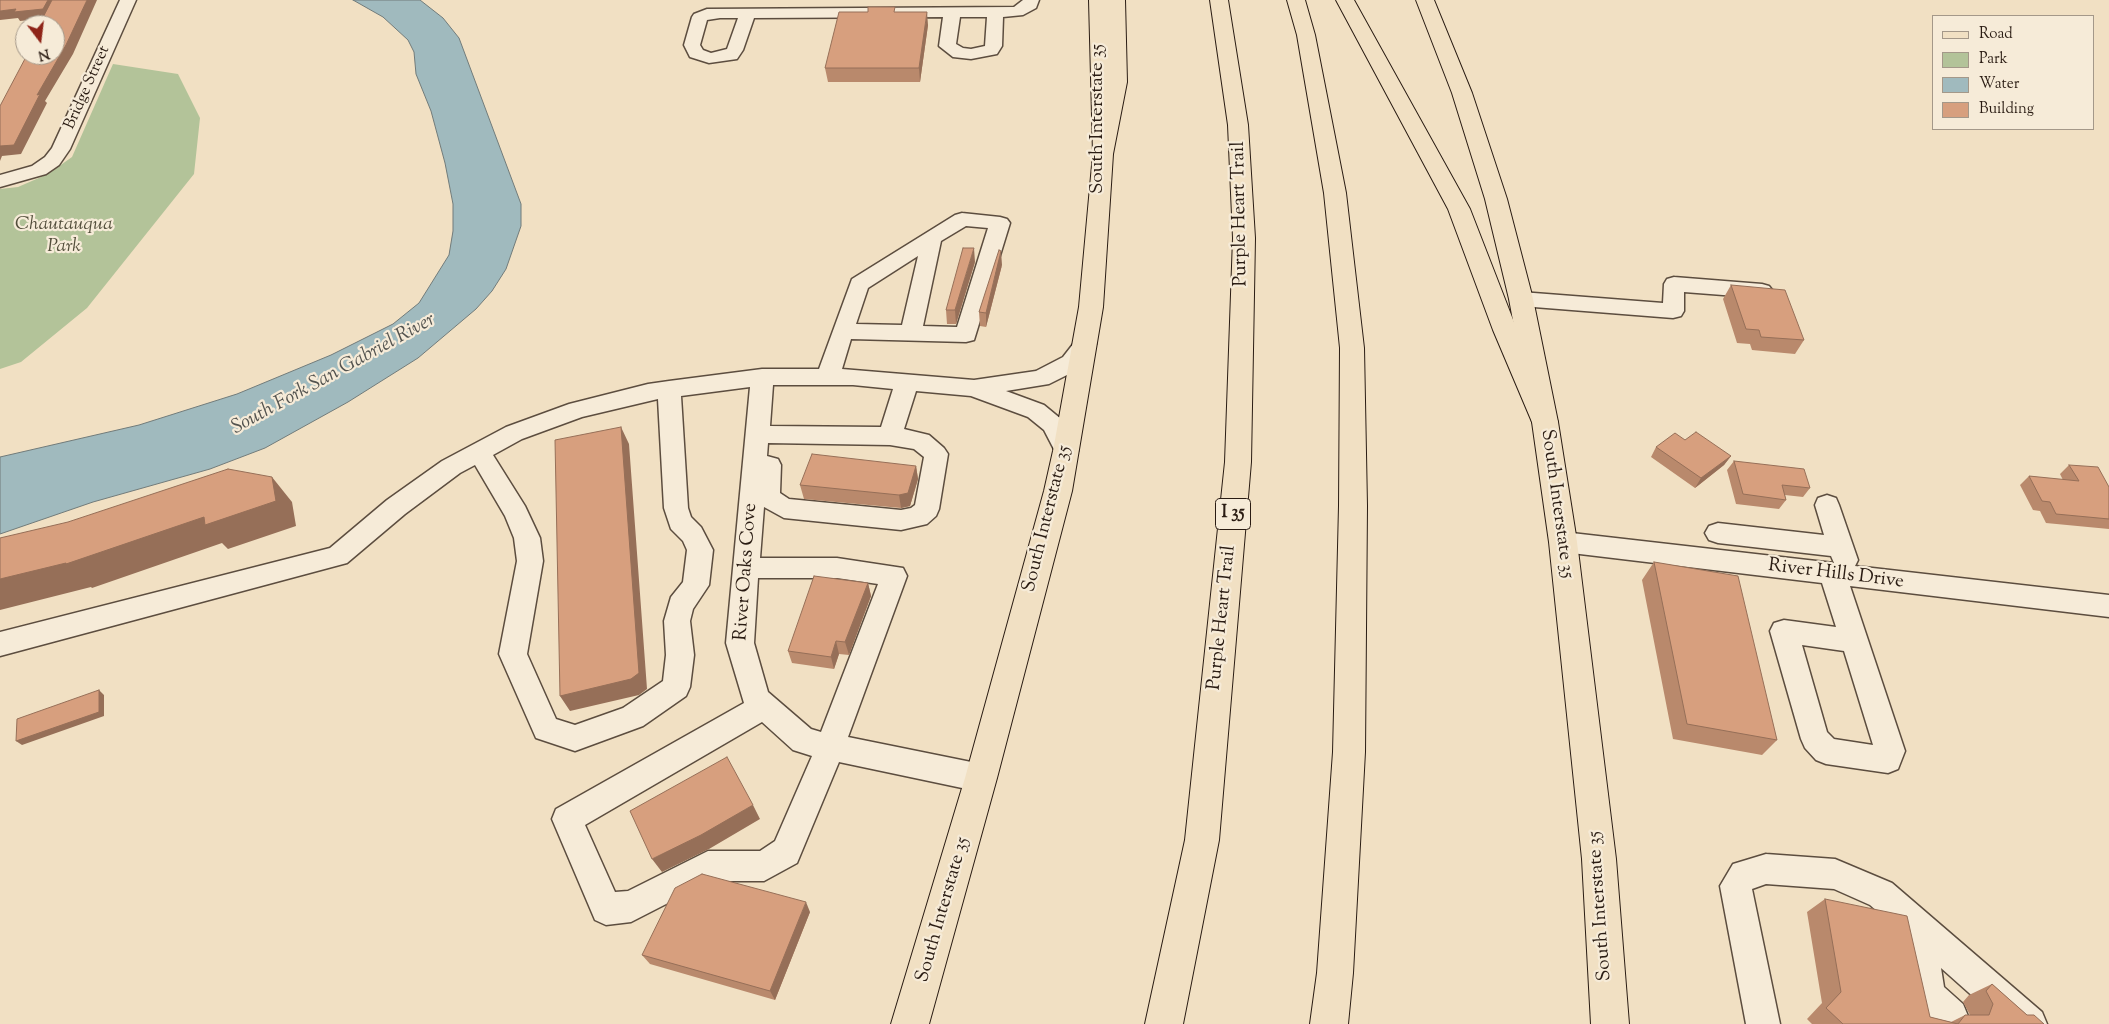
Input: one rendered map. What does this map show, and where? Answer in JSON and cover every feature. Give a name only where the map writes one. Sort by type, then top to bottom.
[{"type":"main road","name":"South Interstate 35","points":[[910,1024],[982,778],[1058,491],[1066,451],[1091,307],[1103,154],[1098,0]]},
{"type":"main road","points":[[1103,154],[1117,82],[1116,0]]},
{"type":"main road","name":"Purple Heart Trail","points":[[1164,1024],[1202,840],[1238,462],[1243,229],[1238,125],[1219,0]]},
{"type":"main road","points":[[1296,0],[1310,54],[1335,193],[1352,348],[1353,506],[1349,752],[1335,973],[1329,1024]]},
{"type":"main road","points":[[1345,0],[1459,209],[1505,330],[1545,422]]},
{"type":"main road","name":"South Interstate 35","points":[[1424,0],[1462,93],[1485,161],[1521,299],[1545,422],[1563,542],[1599,859],[1610,1024]]},
{"type":"street","name":"Bridge Street","points":[[0,181],[39,170],[52,161],[61,149],[128,0]]},
{"type":"street","points":[[747,14],[794,7],[952,13],[1017,12],[1030,5],[1031,0]]},
{"type":"street","points":[[952,13],[947,46],[960,53],[972,54],[991,50],[994,46],[995,13]]},
{"type":"street","points":[[828,377],[843,331],[859,284],[962,219],[1000,223],[966,335],[843,331]]},
{"type":"street","points":[[911,333],[932,238]]},
{"type":"street","points":[[1521,299],[1673,311],[1674,284],[1768,291]]},
{"type":"street","points":[[0,644],[186,594],[338,556],[396,508],[451,467],[514,433],[577,410],[648,392],[762,377],[828,377],[973,388],[1041,378],[1071,363],[1085,344]]},
{"type":"street","name":"River Oaks Cove","points":[[762,377],[764,434],[746,568],[740,643],[756,699],[803,741],[982,778]]},
{"type":"street","points":[[890,436],[907,382]]},
{"type":"street","points":[[973,388],[1036,411],[1053,425],[1066,451]]},
{"type":"street","points":[[479,452],[516,513],[527,538],[530,561],[514,654],[546,729],[575,738],[633,717],[676,687],[680,655],[678,621],[680,605],[696,584],[700,570],[700,550],[692,534],[680,522],[676,508],[669,389]]},
{"type":"street","points":[[764,434],[890,436],[921,442],[936,454],[928,509],[918,517],[901,520],[784,508],[768,497],[764,434]]},
{"type":"street","points":[[1827,506],[1841,547],[1842,576],[1854,641],[1890,751],[1888,760],[1826,751],[1815,739],[1784,631],[1854,641]]},
{"type":"street","points":[[1718,533],[1841,547]]},
{"type":"street","name":"River Hills Drive","points":[[1563,542],[2109,606]]},
{"type":"street","points":[[746,568],[837,568],[894,576],[830,747],[786,852],[764,866],[708,866],[632,906],[606,909],[567,819],[765,706]]},
{"type":"street","points":[[1764,1024],[1736,886],[1744,874],[1766,869],[1834,874],[1881,894],[1920,926],[2030,1024]]},
{"type":"street","points":[[1920,926],[1928,995],[1951,1016]]},
{"type":"green space","name":"Chautauqua Park","points":[[113,64],[178,74],[200,118],[194,174],[87,308],[21,362],[0,369],[0,189],[18,187],[48,174],[72,157]]},
{"type":"water","name":"South Fork San Gabriel River","points":[[353,0],[420,0],[443,18],[459,38],[521,204],[521,226],[506,269],[492,291],[476,309],[418,358],[348,402],[265,448],[210,469],[93,502],[0,534],[0,457],[139,425],[237,394],[331,355],[393,324],[419,303],[449,255],[453,231],[453,204],[445,163],[431,111],[416,74],[414,52],[408,40],[383,17]]},
{"type":"building","points":[[0,0],[48,0],[43,9],[14,12],[16,9],[0,11]]},
{"type":"building","points":[[52,0],[87,0],[65,47],[65,15],[44,15]]},
{"type":"building","points":[[868,7],[895,7],[894,12],[927,12],[919,68],[825,68],[839,12],[868,12]]},
{"type":"building","points":[[22,65],[54,65],[37,95],[40,94],[14,145],[0,146],[0,106]]},
{"type":"building","points":[[963,248],[974,248],[955,310],[946,310]]},
{"type":"building","points":[[999,250],[1001,251],[986,313],[979,312]]},
{"type":"building","points":[[1731,285],[1785,290],[1804,340],[1761,337],[1759,330],[1746,329]]},
{"type":"building","points":[[621,427],[639,673],[631,679],[560,696],[555,440]]},
{"type":"building","points":[[1696,432],[1731,456],[1701,478],[1656,447],[1675,433],[1685,440]]},
{"type":"building","points":[[812,454],[916,466],[908,493],[899,495],[800,485]]},
{"type":"building","points":[[1734,461],[1804,469],[1810,488],[1782,485],[1786,500],[1743,494]]},
{"type":"building","points":[[2069,465],[2098,467],[2109,487],[2109,519],[2056,514],[2050,502],[2042,501],[2029,476],[2079,481]]},
{"type":"building","points":[[228,469],[272,477],[276,501],[205,525],[204,517],[66,564],[0,579],[0,538],[68,522]]},
{"type":"building","points":[[1654,562],[1738,576],[1777,740],[1687,724]]},
{"type":"building","points":[[814,576],[868,583],[845,642],[836,641],[831,657],[788,651]]},
{"type":"building","points":[[99,690],[99,712],[16,741],[17,719]]},
{"type":"building","points":[[727,757],[753,805],[701,835],[652,859],[630,811]]},
{"type":"building","points":[[702,874],[806,902],[770,991],[642,955],[675,888]]},
{"type":"building","points":[[1825,899],[1907,916],[1930,1017],[1958,1024],[1843,1024],[1826,1008],[1841,992]]},
{"type":"building","points":[[1992,984],[2027,1015],[2034,1015],[2044,1024],[1958,1024],[1965,1015],[1989,1015],[1993,1004],[1986,991]]}]
